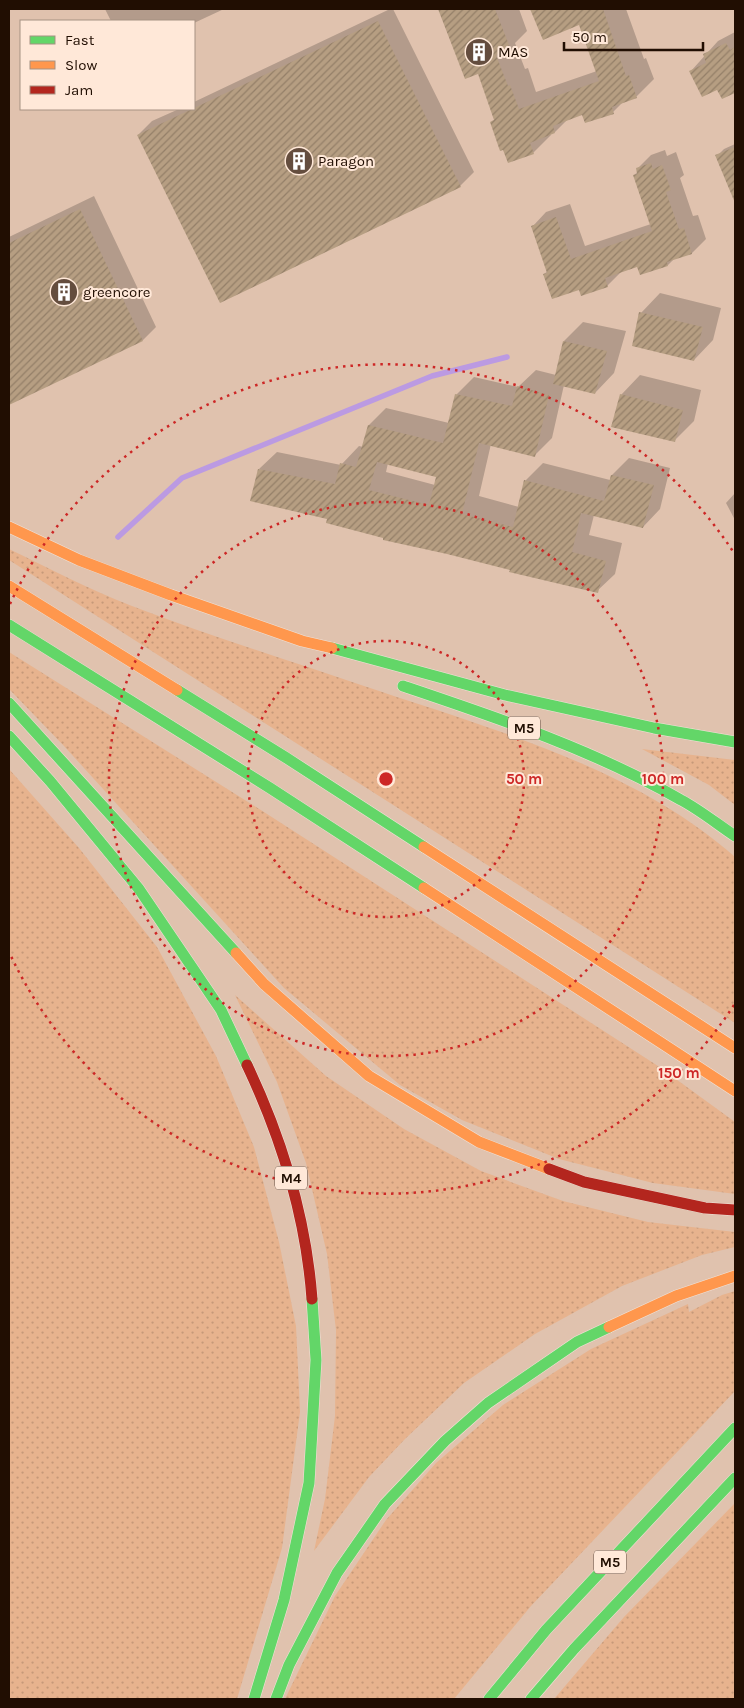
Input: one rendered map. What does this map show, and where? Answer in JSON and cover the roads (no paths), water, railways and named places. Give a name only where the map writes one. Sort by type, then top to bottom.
[{"type":"highway","name":"M5","points":[[9,527],[79,560],[302,641],[343,650],[505,695],[654,728],[735,742]]},
{"type":"highway","points":[[9,586],[285,757],[735,1048]]},
{"type":"highway","points":[[9,625],[270,788],[735,1091]]},
{"type":"highway","name":"M5","points":[[302,641],[332,660]]},
{"type":"highway","name":"M5","points":[[393,683],[515,724],[597,757],[682,800],[735,836]]},
{"type":"highway","points":[[9,703],[264,984],[368,1076],[480,1142],[584,1182],[705,1208],[735,1210]]},
{"type":"highway","name":"M4","points":[[9,736],[50,781],[139,889],[221,1010],[262,1097],[293,1185],[310,1276],[316,1360],[309,1483],[284,1600],[254,1699]]},
{"type":"highway","points":[[276,1699],[289,1665],[337,1572],[385,1504],[445,1441],[488,1403],[577,1342],[676,1296],[735,1276]]},
{"type":"highway","name":"M5","points":[[489,1699],[546,1630],[735,1428]]},
{"type":"highway","name":"M5","points":[[531,1699],[574,1649],[735,1478]]},
{"type":"waterway","points":[[118,537],[182,478],[432,376],[507,357]]},
{"type":"place","name":"MAS","points":[[479,52]]},
{"type":"place","name":"Paragon","points":[[299,161]]},
{"type":"place","name":"greencore","points":[[64,292]]}]
